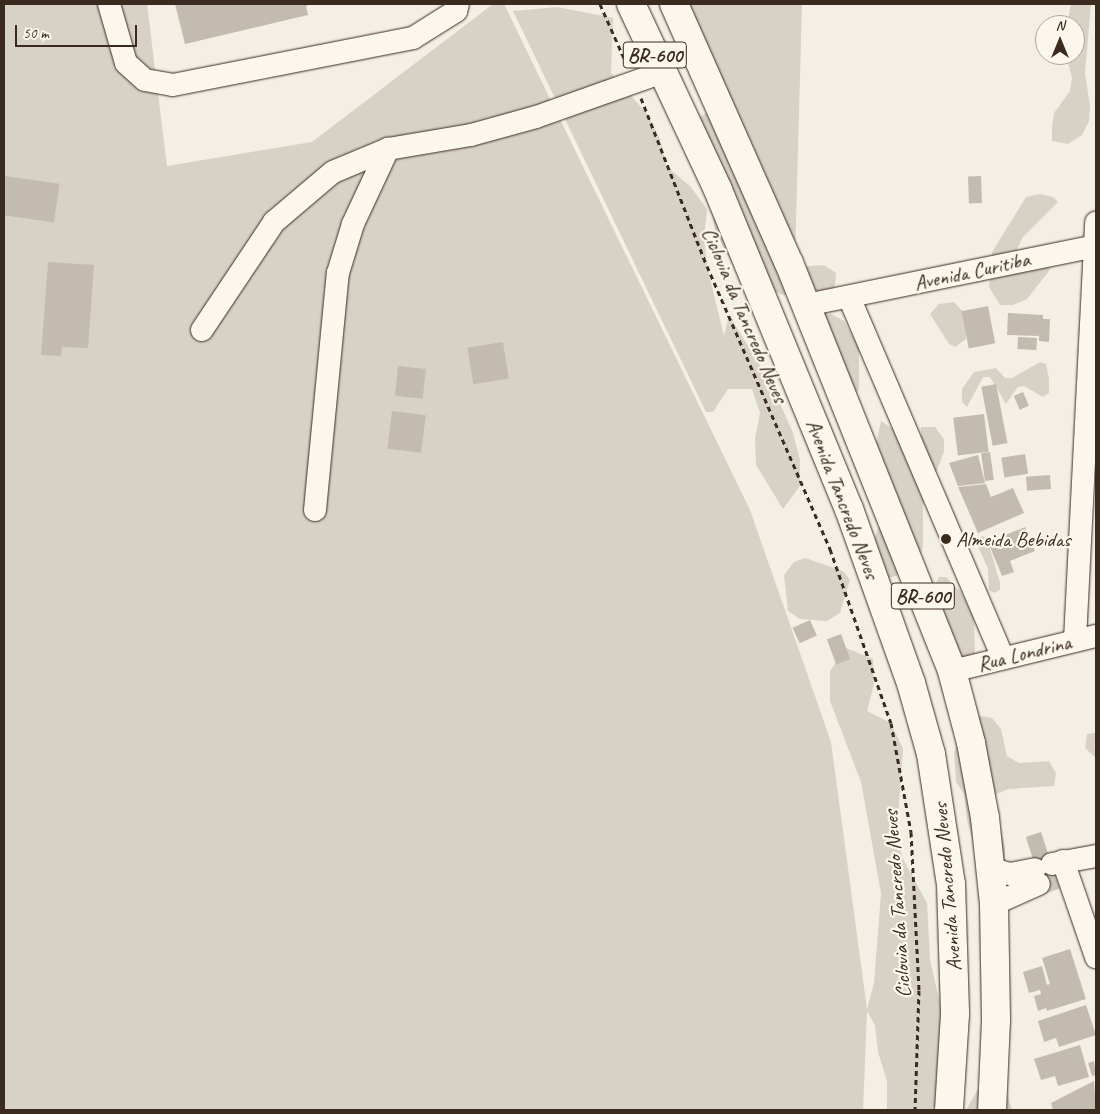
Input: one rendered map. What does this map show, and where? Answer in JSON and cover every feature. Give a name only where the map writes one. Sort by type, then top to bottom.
[{"type":"main road","name":"Avenida Tancredo Neves","points":[[632,4],[718,190],[849,509],[911,682],[931,754],[944,824],[955,943],[949,1110]]},
{"type":"main road","name":"Avenida Tancredo Neves","points":[[674,4],[806,305],[952,671],[971,743],[994,904],[996,1020],[992,1110]]},
{"type":"street","points":[[110,4],[126,63],[145,80],[173,85],[414,38],[456,11],[458,4]]},
{"type":"street","points":[[202,330],[274,222],[333,172],[388,149],[471,134],[526,120],[663,72]]},
{"type":"street","points":[[315,510],[338,273],[353,224],[388,149]]},
{"type":"street","points":[[1086,638],[1096,223]]},
{"type":"street","name":"Avenida Curitiba","points":[[806,305],[1095,246]]},
{"type":"street","points":[[848,297],[1003,658]]},
{"type":"street","name":"Rua Londrina","points":[[952,671],[1086,638]]},
{"type":"street","points":[[990,869],[1010,874],[1061,868]]},
{"type":"street","points":[[994,904],[1061,868]]},
{"type":"street","points":[[1061,868],[1096,957]]},
{"type":"path","name":"Ciclovia da Tancredo Neves","points":[[600,4],[634,82],[707,266],[830,549],[891,723],[911,832],[919,990],[915,1110]]},
{"type":"shaded area","points":[[4,4],[147,4],[167,166],[312,142],[493,4],[504,4],[750,510],[831,742],[867,1009],[874,983],[881,893],[861,782],[830,701],[830,671],[846,648],[873,659],[874,684],[867,711],[891,723],[903,749],[897,831],[902,857],[927,903],[930,959],[942,1014],[942,1093],[932,1110],[887,1110],[887,1081],[878,1052],[875,1025],[867,1011],[863,1110],[4,1110]]},
{"type":"shaded area","points":[[680,4],[802,4],[795,258]]},
{"type":"shaded area","points":[[1071,4],[1091,4],[1085,73],[1090,106],[1089,121],[1082,135],[1068,144],[1052,141],[1054,113],[1070,91],[1072,78],[1069,65],[1085,65],[1085,15],[1069,15]]},
{"type":"shaded area","points":[[557,7],[613,18],[611,73],[648,115],[660,139],[667,167],[690,186],[707,209],[704,237],[707,266],[724,336],[729,315],[772,385],[793,433],[800,460],[800,486],[783,509],[756,465],[755,439],[760,413],[752,389],[728,389],[713,412],[706,412],[513,11]]},
{"type":"shaded area","points":[[711,111],[795,267],[824,265],[836,273],[835,286],[825,294],[783,295],[741,278],[715,232],[699,117]]},
{"type":"shaded area","points":[[1040,194],[1053,197],[1058,202],[1023,237],[1017,249],[1021,256],[1051,264],[1049,271],[1027,299],[1013,305],[1000,305],[989,287],[992,252],[1026,197]]},
{"type":"shaded area","points":[[954,302],[963,312],[966,332],[966,339],[955,347],[949,344],[930,314],[939,304]]},
{"type":"shaded area","points":[[817,313],[831,314],[844,321],[859,347],[859,389],[852,401]]},
{"type":"shaded area","points":[[1040,362],[1046,364],[1049,378],[1049,393],[1043,397],[1024,386],[1018,387],[1006,404],[990,377],[983,377],[967,407],[962,402],[962,389],[974,372],[996,368],[1005,378],[1012,378]]},
{"type":"shaded area","points":[[881,421],[901,434],[921,441],[921,427],[935,427],[944,439],[944,452],[923,505],[923,547],[918,562],[907,573],[881,580],[873,542],[883,516],[875,449]]},
{"type":"shaded area","points":[[983,536],[988,542],[1000,583],[1000,590],[994,593],[989,590],[988,569],[975,539]]},
{"type":"shaded area","points":[[805,558],[843,571],[850,580],[840,613],[827,621],[800,619],[788,611],[784,575],[794,562]]},
{"type":"shaded area","points":[[939,577],[946,577],[961,592],[974,618],[975,654],[964,666],[930,593]]},
{"type":"shaded area","points":[[971,714],[992,718],[1001,729],[1007,756],[1019,763],[1049,761],[1056,773],[1054,786],[1009,789],[996,794],[995,807],[1005,847],[1005,862],[975,848],[967,820],[964,794],[956,782],[954,752]]},
{"type":"shaded area","points":[[1096,733],[1096,758],[1085,748],[1087,734]]},
{"type":"shaded area","points":[[994,1078],[1005,1087],[1012,1110],[966,1110],[978,1089]]},
{"type":"building","points":[[175,4],[312,4],[306,6],[308,15],[185,44]]},
{"type":"building","points":[[4,176],[59,184],[54,222],[4,215]]},
{"type":"building","points":[[968,176],[981,176],[982,203],[969,203]]},
{"type":"building","points":[[48,262],[94,265],[88,348],[62,347],[61,356],[41,355]]},
{"type":"building","points":[[988,306],[995,343],[969,348],[961,311]]},
{"type":"building","points":[[1008,313],[1043,315],[1043,319],[1050,319],[1049,342],[1039,341],[1039,336],[1007,335]]},
{"type":"building","points":[[1018,337],[1037,338],[1036,350],[1017,349]]},
{"type":"building","points":[[503,342],[509,379],[473,384],[467,348]]},
{"type":"building","points":[[398,366],[426,369],[423,399],[395,396]]},
{"type":"building","points":[[996,384],[1007,443],[993,446],[981,387]]},
{"type":"building","points":[[1023,392],[1029,406],[1020,410],[1014,396]]},
{"type":"building","points":[[392,411],[426,415],[421,453],[387,449]]},
{"type":"building","points":[[984,414],[989,452],[958,455],[953,418]]},
{"type":"building","points":[[990,452],[994,480],[985,481],[981,453]]},
{"type":"building","points":[[1025,454],[1028,474],[1004,478],[1001,458]]},
{"type":"building","points":[[978,455],[985,483],[958,486],[949,463]]},
{"type":"building","points":[[1050,475],[1051,489],[1027,491],[1026,477]]},
{"type":"building","points":[[986,484],[991,497],[1013,488],[1024,513],[978,533],[958,487]]},
{"type":"building","points":[[1025,527],[1035,551],[1010,561],[1014,572],[1002,576],[988,542]]},
{"type":"building","points":[[810,620],[817,636],[800,643],[793,628]]},
{"type":"building","points":[[841,634],[850,659],[836,665],[827,639]]},
{"type":"building","points":[[1041,832],[1059,888],[1044,893],[1026,837]]},
{"type":"building","points":[[1070,949],[1086,999],[1047,1011],[1046,1008],[1038,1011],[1034,996],[1041,994],[1040,990],[1029,993],[1023,972],[1042,966],[1047,985],[1050,984],[1042,958]]},
{"type":"building","points":[[1086,1005],[1096,1035],[1059,1047],[1056,1038],[1044,1042],[1038,1021]]},
{"type":"building","points":[[1080,1045],[1089,1077],[1058,1086],[1055,1076],[1041,1080],[1034,1059]]},
{"type":"building","points":[[1094,1061],[1096,1075],[1092,1076],[1088,1063]]},
{"type":"building","points":[[1094,1081],[1096,1110],[1053,1110],[1051,1103]]},
{"type":"tunnel","points":[[1039,884],[1056,878]]},
{"type":"place","name":"Almeida Bebidas","points":[[946,539]]}]
